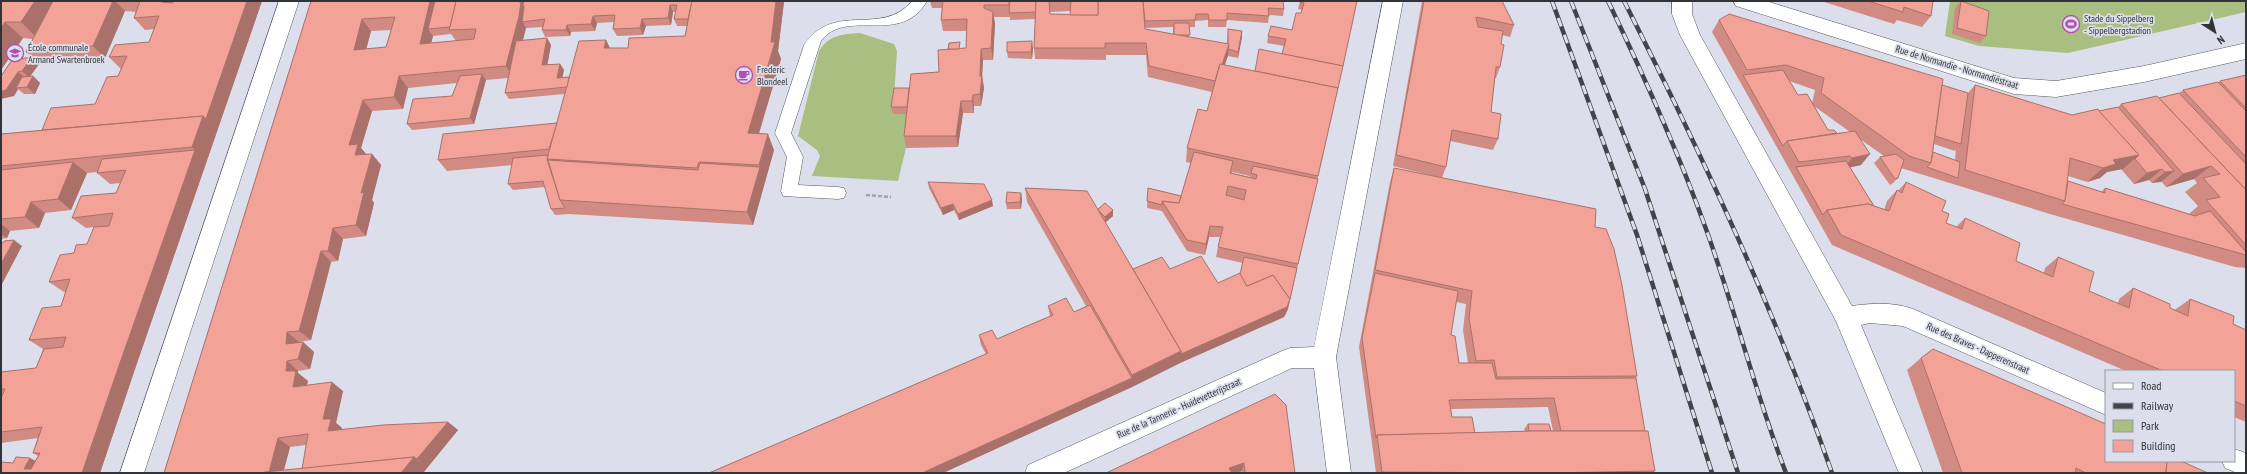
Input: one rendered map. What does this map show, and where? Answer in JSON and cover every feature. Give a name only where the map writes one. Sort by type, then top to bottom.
[{"type":"street","points":[[132,473],[189,306],[289,1]]},
{"type":"street","points":[[1339,473],[1324,357],[1393,1]]},
{"type":"street","points":[[1682,1],[1682,14],[1690,35],[1846,317],[1911,473]]},
{"type":"street","name":"Rue de Normandie - Normandiëstraat","points":[[1743,1],[2014,86],[2056,90],[2144,74],[2246,51]]},
{"type":"street","name":"Rue des Braves - Dapperenstraat","points":[[1846,317],[1870,313],[1905,316],[2105,404]]},
{"type":"street","name":"Rue de la Tannerie - Huidevetterijstraat","points":[[1037,473],[1290,358],[1324,357]]},
{"type":"street","points":[[2235,460],[2246,465]]},
{"type":"lane","points":[[838,193],[789,191],[795,156],[784,140],[783,134],[811,45],[817,35],[827,26],[840,23],[886,21],[903,17],[914,11],[920,1]]},
{"type":"green space","name":"Stade du Sippelberg - Sippelbergstadion","points":[[1950,1],[2246,1],[2246,12],[2068,53],[1979,46],[1945,36]]},
{"type":"green space","points":[[860,33],[894,44],[897,51],[893,114],[910,114],[906,148],[898,181],[812,176],[820,156],[817,150],[798,136],[819,51],[827,42],[836,36]]},
{"type":"building","points":[[1,1],[35,1],[21,22],[5,22],[1,28]]},
{"type":"building","points":[[53,1],[113,1],[93,46],[26,52]]},
{"type":"building","points":[[140,1],[162,1],[161,2],[173,3],[173,1],[247,1],[206,119],[203,116],[42,130],[51,108],[95,104],[107,77],[118,76],[127,56],[109,57],[115,45],[149,42],[159,16],[134,18]]},
{"type":"building","points":[[311,1],[430,1],[420,44],[474,39],[476,29],[449,30],[456,1],[521,2],[519,16],[506,66],[399,76],[394,97],[363,100],[349,145],[358,144],[355,155],[372,154],[361,193],[364,192],[356,225],[333,228],[328,251],[321,251],[299,331],[287,332],[286,344],[303,342],[298,359],[287,361],[286,371],[296,371],[293,387],[332,382],[323,419],[331,419],[328,431],[383,425],[448,422],[417,459],[414,457],[302,469],[308,434],[278,438],[269,472],[164,473]],"holes":[[[395,17],[386,47],[354,50],[362,19]]]},
{"type":"building","points":[[435,1],[456,1],[450,27],[428,29]]},
{"type":"building","points":[[524,1],[692,1],[688,19],[674,19],[677,5],[670,5],[668,18],[642,19],[640,28],[613,29],[615,15],[593,16],[591,24],[567,25],[566,30],[542,30],[545,19],[522,22]]},
{"type":"building","points":[[692,1],[776,1],[771,42],[775,42],[748,133],[768,134],[759,165],[699,162],[697,168],[547,159],[579,41],[606,40],[604,48],[628,48],[629,38],[685,36]]},
{"type":"building","points":[[943,1],[1009,1],[1009,5],[984,5],[984,8],[993,12],[991,48],[981,49],[980,76],[982,76],[980,94],[973,95],[972,101],[961,101],[956,136],[904,136],[911,74],[939,72],[938,50],[966,48],[967,19],[941,20]]},
{"type":"building","points":[[1010,1],[1036,1],[1036,12],[1009,13]]},
{"type":"building","points":[[1036,1],[1049,1],[1050,14],[1098,15],[1098,1],[1143,1],[1145,29],[1229,44],[1222,65],[1220,64],[1215,81],[1149,66],[1146,43],[1105,43],[1105,48],[1034,48]]},
{"type":"building","points":[[1071,1],[1098,1],[1098,15],[1070,15]]},
{"type":"building","points":[[1143,1],[1283,1],[1284,9],[1268,8],[1269,16],[1227,13],[1227,20],[1209,20],[1208,14],[1196,14],[1195,20],[1145,21]]},
{"type":"building","points":[[1300,1],[1357,1],[1343,66],[1282,54],[1286,39],[1268,36],[1271,26],[1292,30],[1296,13],[1301,13],[1304,3]]},
{"type":"building","points":[[1424,1],[1502,1],[1514,25],[1476,17],[1478,27],[1503,31],[1501,44],[1504,45],[1500,67],[1496,67],[1491,112],[1501,114],[1498,139],[1452,130],[1446,167],[1396,155]]},
{"type":"building","points":[[1868,1],[1933,1],[1931,16],[1904,7],[1903,12]]},
{"type":"building","points":[[1961,1],[1989,11],[1986,36],[1957,28]]},
{"type":"building","points":[[1729,14],[1943,79],[1931,163],[1909,156],[1821,93],[1824,78],[1786,65],[1747,70],[1719,20]]},
{"type":"building","points":[[1174,23],[1189,23],[1190,35],[1174,34]]},
{"type":"building","points":[[1228,29],[1242,31],[1238,52],[1228,49]]},
{"type":"building","points":[[547,38],[542,65],[560,64],[557,78],[569,77],[567,87],[505,93],[516,41]]},
{"type":"building","points":[[1032,41],[1031,52],[1007,52],[1007,42]]},
{"type":"building","points":[[960,42],[959,49],[948,49],[949,43]]},
{"type":"building","points":[[1259,49],[1343,66],[1338,88],[1255,71]]},
{"type":"building","points":[[32,57],[22,71],[18,72],[6,90],[1,91],[1,76],[12,60]]},
{"type":"building","points":[[1220,64],[1338,88],[1318,176],[1187,148],[1198,109],[1207,111]]},
{"type":"building","points":[[1783,70],[1798,95],[1807,94],[1828,130],[1834,130],[1837,133],[1787,141],[1783,146],[1743,75]]},
{"type":"building","points":[[482,74],[470,118],[407,124],[413,99],[452,96],[460,76]]},
{"type":"building","points":[[2246,75],[2246,108],[2220,81]]},
{"type":"building","points":[[33,76],[27,87],[16,88],[22,77]]},
{"type":"building","points":[[2218,82],[2246,111],[2246,157],[2183,90]]},
{"type":"building","points":[[1942,85],[1968,93],[1961,144],[1935,136]]},
{"type":"building","points":[[1975,85],[2072,115],[2098,109],[2139,155],[2113,160],[2116,164],[2103,168],[2070,158],[2065,201],[1965,170]]},
{"type":"building","points":[[894,88],[909,88],[907,107],[891,107]]},
{"type":"building","points":[[2179,93],[2246,164],[2246,190],[2159,98]]},
{"type":"building","points":[[2157,96],[2246,190],[2246,245],[2206,200],[2220,197],[2203,178],[2220,174],[2211,166],[2183,174],[2121,104]]},
{"type":"building","points":[[2118,107],[2174,171],[2165,172],[2162,169],[2147,173],[2135,159],[2139,155],[2099,111]]},
{"type":"building","points":[[203,116],[192,147],[1,166],[1,134]]},
{"type":"building","points":[[557,123],[549,149],[438,160],[443,134]]},
{"type":"building","points":[[1855,131],[1870,154],[1852,158],[1850,156],[1799,162],[1787,141]]},
{"type":"building","points":[[195,150],[82,473],[1,473],[1,462],[13,463],[16,457],[30,458],[24,469],[31,469],[40,453],[33,453],[42,427],[1,432],[1,398],[5,389],[1,389],[1,372],[36,368],[44,349],[63,347],[66,337],[29,340],[42,308],[61,306],[70,279],[49,282],[60,255],[74,253],[76,245],[87,244],[94,227],[109,226],[113,213],[72,218],[81,196],[116,193],[126,170],[97,173],[102,159]]},
{"type":"building","points":[[1194,152],[1233,161],[1230,173],[1256,179],[1257,175],[1251,173],[1253,166],[1318,179],[1298,264],[1218,247],[1223,227],[1210,226],[1206,244],[1187,240],[1162,201],[1179,203]],"holes":[[[1228,186],[1246,190],[1244,200],[1226,195]]]},
{"type":"building","points":[[1933,152],[1960,162],[1958,178],[1927,167],[1931,163]]},
{"type":"building","points":[[1896,154],[1904,160],[1898,178],[1895,179],[1880,157]]},
{"type":"building","points":[[548,155],[547,159],[560,200],[565,208],[551,209],[543,181],[508,184],[513,158]]},
{"type":"building","points":[[548,160],[698,170],[700,163],[760,167],[747,212],[560,200]]},
{"type":"building","points":[[1846,161],[1874,206],[1868,204],[1827,210],[1823,215],[1796,167]]},
{"type":"building","points":[[73,162],[58,199],[31,202],[25,217],[1,219],[1,170]]},
{"type":"building","points":[[1394,168],[1596,209],[1595,227],[1606,229],[1614,249],[1622,285],[1637,376],[1497,377],[1494,360],[1476,361],[1469,318],[1472,291],[1375,270]]},
{"type":"building","points":[[2068,181],[2105,193],[2105,188],[2195,216],[2210,211],[2246,252],[2246,255],[2062,204],[2065,201]]},
{"type":"building","points":[[928,182],[984,184],[992,200],[958,214],[953,204],[941,208]]},
{"type":"building","points":[[1906,182],[1946,201],[1942,211],[1949,214],[1946,223],[1962,229],[1965,218],[2020,243],[2016,261],[2053,277],[2058,257],[2094,272],[2089,291],[2129,308],[2133,288],[2170,304],[2170,308],[2188,316],[2190,299],[2234,316],[2233,324],[2246,330],[2246,406],[2235,401],[2235,370],[2161,370],[1841,235],[1827,210],[1868,204],[1889,211],[1897,190],[1902,193]]},
{"type":"building","points":[[1025,188],[1087,191],[1181,351],[1132,375]]},
{"type":"building","points":[[1148,188],[1181,196],[1179,203],[1162,201],[1162,205],[1147,201]]},
{"type":"building","points":[[1007,192],[1021,193],[1020,202],[1006,203]]},
{"type":"building","points":[[1105,203],[1113,210],[1105,217],[1098,209]]},
{"type":"building","points":[[14,240],[1,264],[1,245],[4,241]]},
{"type":"building","points":[[1201,256],[1218,283],[1240,273],[1247,286],[1273,275],[1290,299],[1287,307],[1181,354],[1181,351],[1133,269],[1162,257],[1170,269]]},
{"type":"building","points":[[1244,257],[1297,268],[1290,299],[1273,275],[1247,286],[1240,274]]},
{"type":"building","points":[[1375,273],[1458,291],[1451,335],[1455,336],[1459,363],[1492,363],[1496,379],[1636,378],[1645,431],[1561,431],[1554,398],[1449,400],[1452,417],[1472,417],[1475,433],[1377,435],[1376,438],[1362,338]]},
{"type":"building","points":[[1066,298],[1074,312],[1090,305],[1132,378],[922,473],[709,473],[988,353],[979,335],[992,330],[997,339],[1053,315],[1048,306]]},
{"type":"building","points":[[1933,349],[2105,424],[2105,462],[2167,462],[2166,473],[2086,473],[2076,468],[2075,473],[1962,473],[1921,358]]},
{"type":"building","points":[[1275,394],[1286,405],[1295,473],[1245,473],[1244,463],[1229,468],[1232,473],[1106,473]]},
{"type":"building","points":[[1528,424],[1549,424],[1551,431],[1529,431]]},
{"type":"building","points":[[1534,431],[1648,431],[1655,471],[1547,473],[1382,472],[1377,435]]},
{"type":"building","points":[[414,457],[401,473],[261,473],[265,472]]},
{"type":"building","points":[[2167,462],[2183,462],[2208,473],[2166,473]]},
{"type":"railway","points":[[1552,1],[1637,235],[1712,473]]},
{"type":"railway","points":[[1571,1],[1645,189],[1738,473]]},
{"type":"railway","points":[[1608,1],[1660,114],[1706,229],[1764,412],[1786,473]]},
{"type":"railway","points":[[1624,1],[1709,175],[1736,234],[1786,352],[1832,473]]},
{"type":"place","name":"Stade du Sippelberg - Sippelbergstadion","points":[[2071,24]]},
{"type":"place","name":"École communale Armand Swartenbroek","points":[[15,53]]},
{"type":"place","name":"Frederic Blondeel","points":[[744,75]]}]
